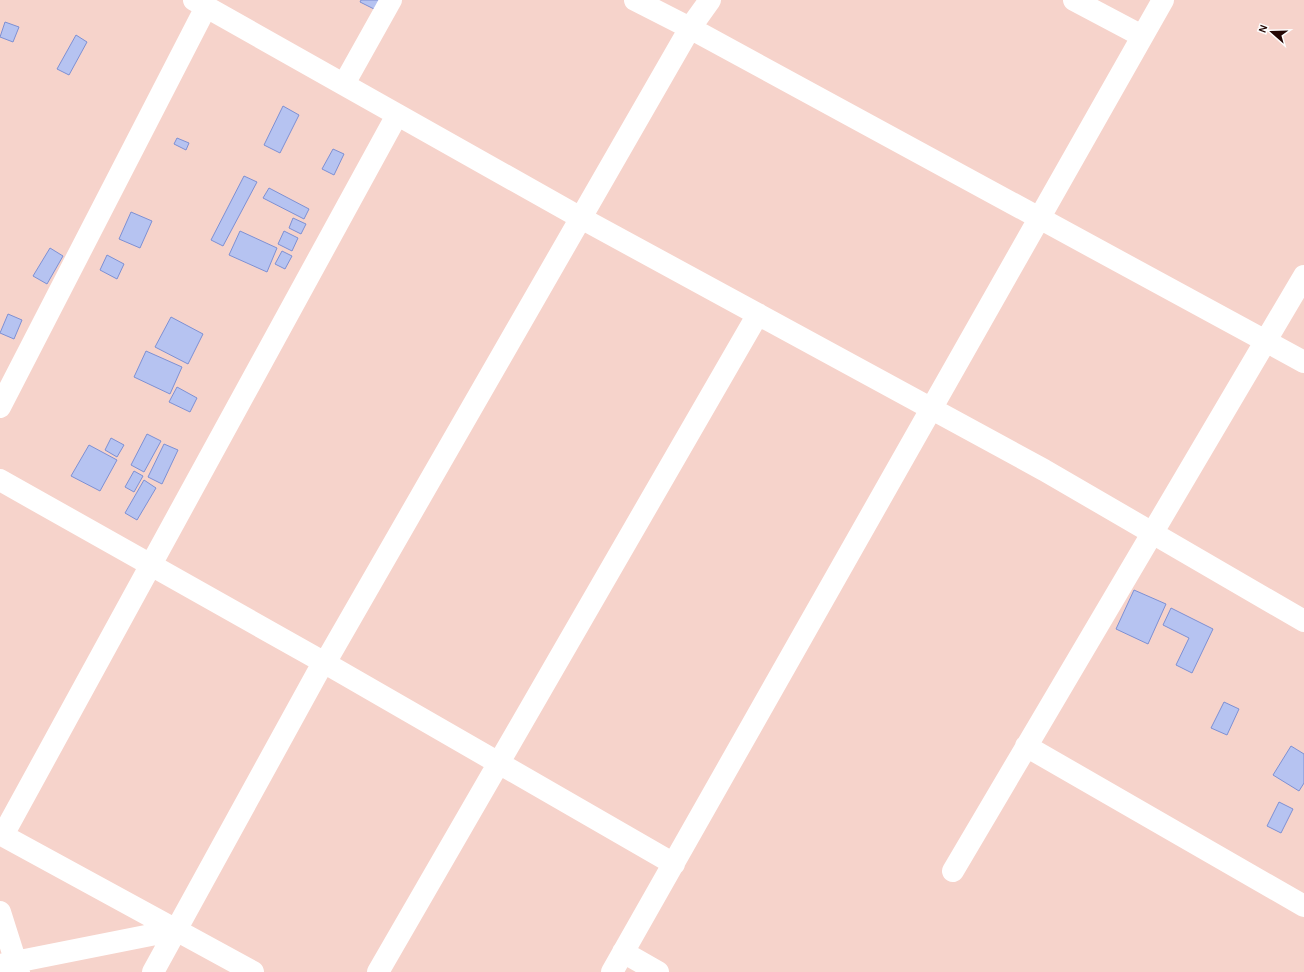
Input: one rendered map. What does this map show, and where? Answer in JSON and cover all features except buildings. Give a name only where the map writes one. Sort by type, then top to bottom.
[{"type":"street","points":[[344,84],[392,0]]},
{"type":"street","points":[[635,0],[690,28],[1304,362]]},
{"type":"street","points":[[153,972],[318,670],[325,663],[690,28],[710,0]]},
{"type":"street","points":[[1074,0],[1142,36]]},
{"type":"street","points":[[612,972],[1163,0]]},
{"type":"street","points":[[0,407],[200,3],[581,218],[758,314],[930,410],[1044,470],[1304,621]]},
{"type":"street","points":[[253,972],[1,834],[151,565],[398,115]]},
{"type":"street","points":[[953,871],[1304,276]]},
{"type":"street","points":[[378,972],[758,314]]},
{"type":"street","points":[[0,480],[325,663],[674,864]]},
{"type":"street","points":[[1026,746],[1304,906]]},
{"type":"street","points":[[0,912],[12,966],[176,930]]},
{"type":"street","points":[[623,952],[658,972]]}]
